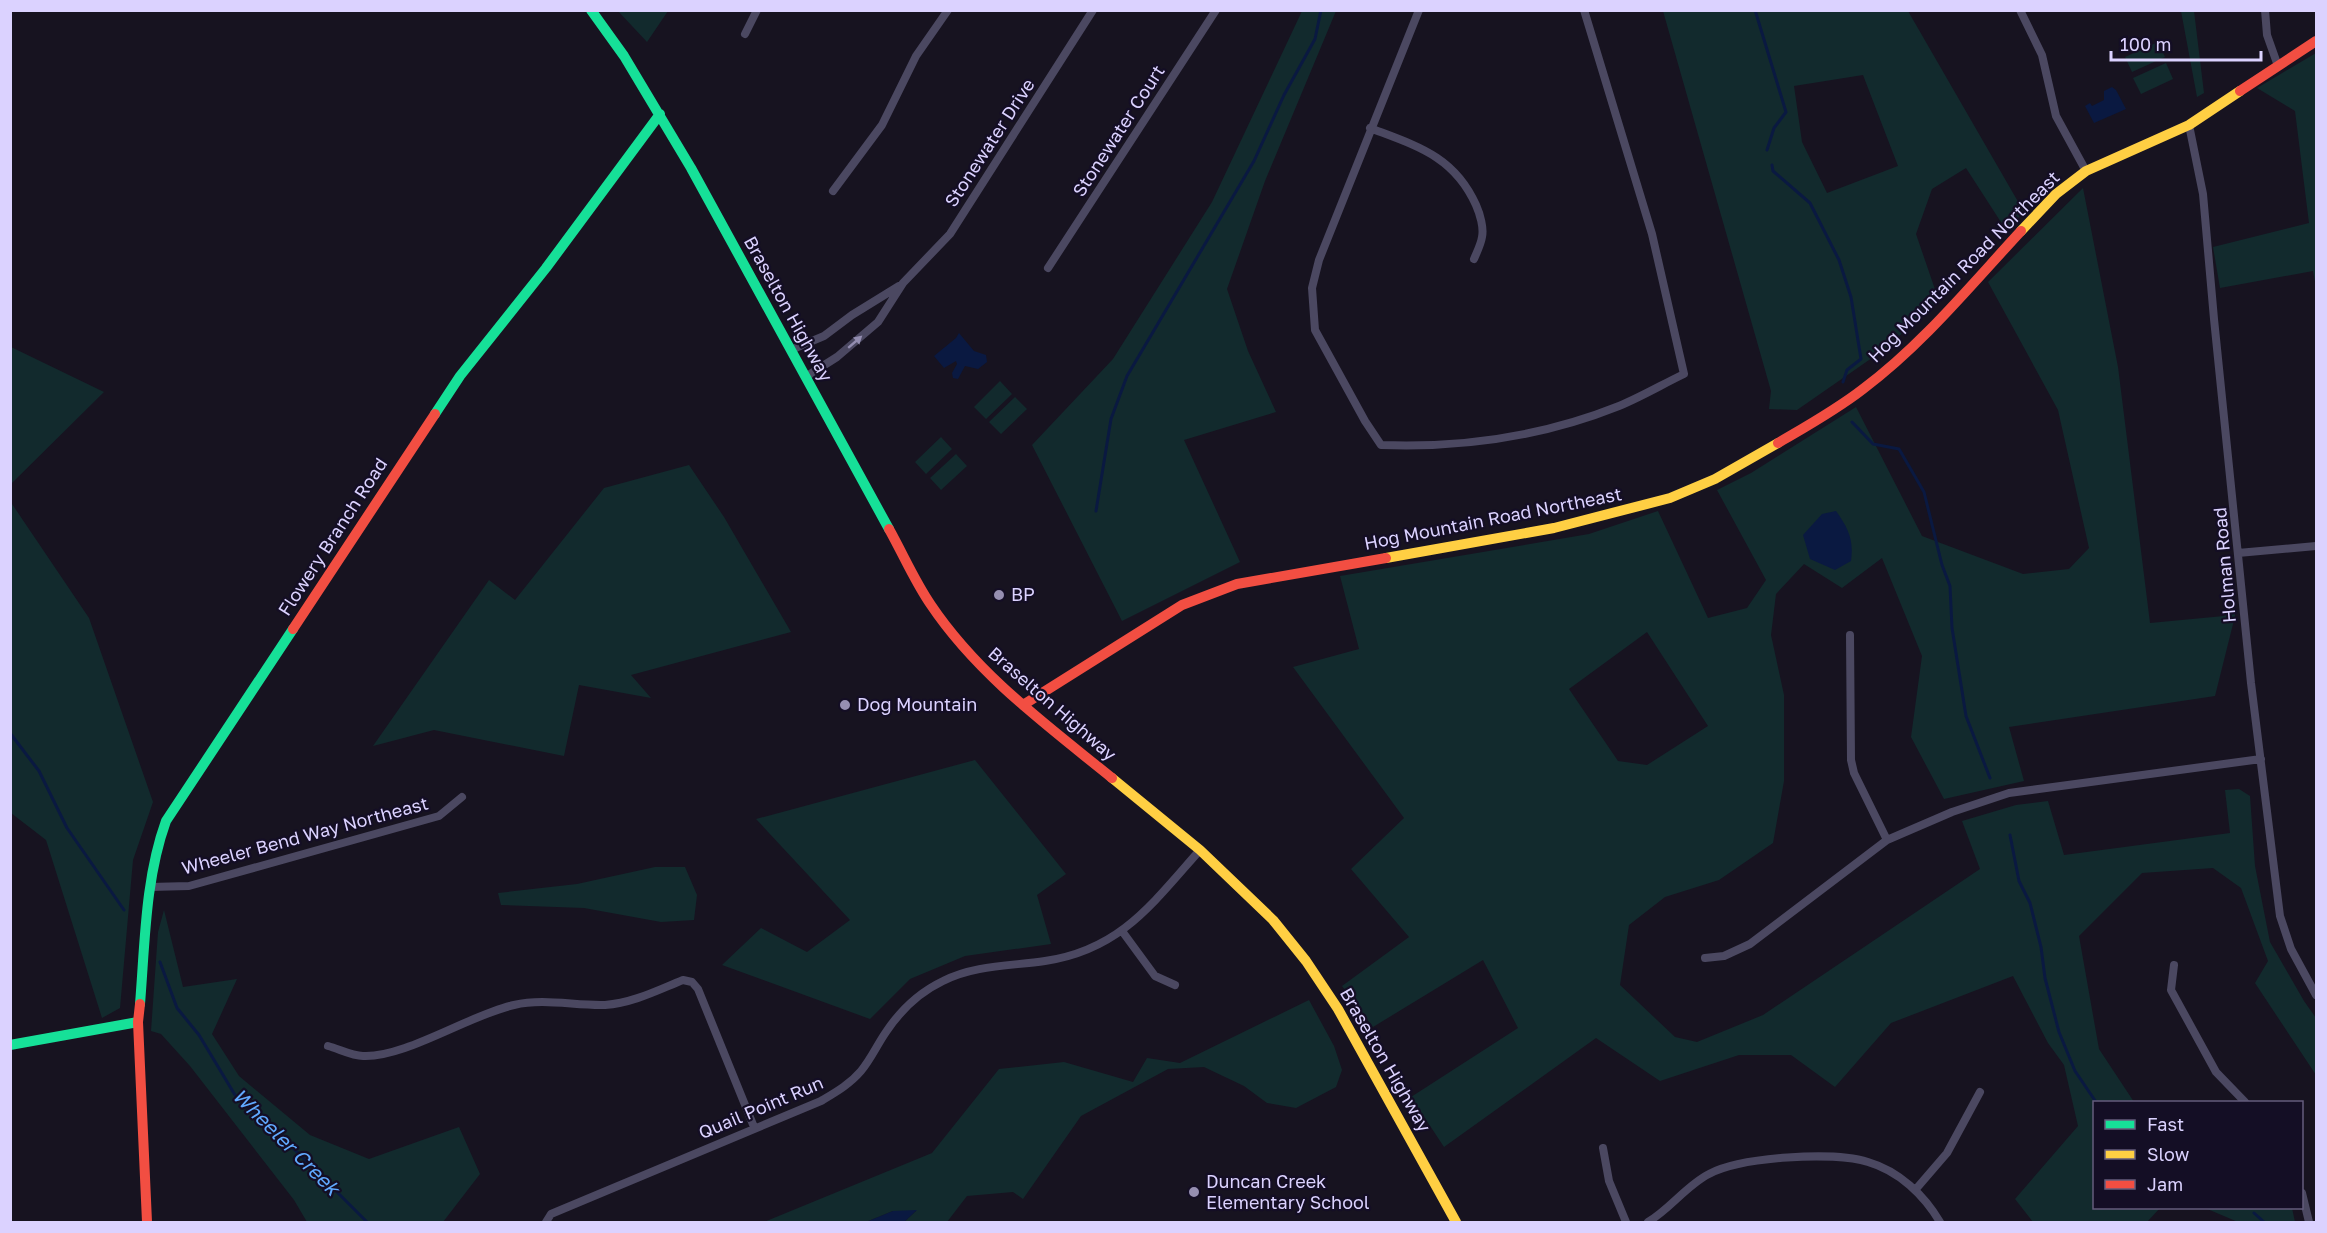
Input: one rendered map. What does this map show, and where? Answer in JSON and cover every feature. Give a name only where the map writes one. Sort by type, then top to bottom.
[{"type":"street","name":"Braselton Highway","points":[[591,10],[624,56],[660,114],[807,376],[931,605],[972,656],[1023,705],[1200,850],[1273,920],[1306,962],[1338,1009],[1456,1222]]},
{"type":"street","points":[[745,34],[757,10]]},
{"type":"street","points":[[833,191],[882,125],[916,56],[948,10]]},
{"type":"street","name":"Stonewater Drive","points":[[807,376],[837,357],[878,322],[903,284],[950,234],[1093,10]]},
{"type":"street","name":"Stonewater Court","points":[[1048,268],[1216,10]]},
{"type":"street","points":[[1419,10],[1319,260],[1312,288],[1315,330],[1365,421],[1381,445],[1441,446],[1499,438],[1575,422],[1620,405],[1684,374],[1653,234],[1584,10]]},
{"type":"street","points":[[2020,10],[2042,55],[2056,116],[2086,171]]},
{"type":"street","points":[[2265,10],[2267,35],[2278,66]]},
{"type":"street","name":"Hog Mountain Road Northeast","points":[[1023,705],[1182,605],[1237,584],[1554,528],[1670,498],[1715,479],[1828,414],[1865,388],[1932,326],[2056,194],[2086,171],[2189,125],[2316,41]]},
{"type":"street","name":"Flowery Branch Road","points":[[147,1222],[138,1022],[150,887],[157,846],[163,830],[186,787],[460,376],[546,268],[660,114]]},
{"type":"street","name":"Holman Road","points":[[2189,125],[2203,194],[2238,553],[2280,916],[2290,949],[2316,995]]},
{"type":"street","points":[[1370,128],[1424,148],[1449,164],[1468,187],[1479,212],[1483,235],[1474,259]]},
{"type":"street","name":"Stonewater Drive","points":[[792,349],[824,336],[852,315],[903,284]]},
{"type":"street","points":[[2238,553],[2316,546]]},
{"type":"street","points":[[1850,635],[1851,760],[1854,773],[1887,840]]},
{"type":"street","points":[[1705,958],[1724,956],[1750,944],[1887,840],[1952,812],[2009,793],[2261,759]]},
{"type":"street","name":"Wheeler Bend Way Northeast","points":[[150,887],[189,886],[440,816],[462,797]]},
{"type":"street","name":"Quail Point Run","points":[[546,1222],[551,1214],[754,1127],[821,1101],[843,1088],[861,1070],[899,1015],[919,996],[943,981],[972,970],[1047,961],[1079,954],[1102,945],[1122,931],[1155,900],[1200,850]]},
{"type":"street","points":[[1122,931],[1155,976],[1175,985]]},
{"type":"street","points":[[2174,965],[2171,990],[2216,1072],[2244,1101]]},
{"type":"street","points":[[328,1046],[362,1056],[389,1054],[480,1016],[516,1005],[552,1002],[606,1005],[632,1000],[683,980],[692,982],[698,989],[754,1127]]},
{"type":"street","points":[[10,1045],[138,1022]]},
{"type":"street","points":[[1916,1189],[1947,1153],[1980,1092]]},
{"type":"street","points":[[1603,1148],[1609,1181],[1626,1222]]},
{"type":"street","points":[[1648,1222],[1707,1174],[1732,1164],[1755,1160],[1811,1156],[1867,1161],[1888,1171],[1916,1189],[1940,1222]]},
{"type":"street","points":[[2303,1200],[2309,1222]]},
{"type":"green space","points":[[618,11],[668,11],[647,42]]},
{"type":"green space","points":[[1302,11],[1336,11],[1265,181],[1227,289],[1248,351],[1276,412],[1184,440],[1240,562],[1122,621],[1032,445],[1113,359],[1212,202]]},
{"type":"green space","points":[[1663,11],[1908,11],[2024,212],[2006,230],[1966,168],[1932,189],[1916,234],[1939,301],[1882,351],[1797,410],[1769,409],[1771,391]],"holes":[[[1863,75],[1898,166],[1827,193],[1802,142],[1794,86]]]},
{"type":"green space","points":[[2181,11],[2194,11],[2204,93],[2197,97]]},
{"type":"green space","points":[[2158,42],[2165,57],[2132,72],[2125,57]]},
{"type":"green space","points":[[2316,53],[2316,287],[2313,271],[2220,288],[2213,247],[2309,223],[2295,111],[2257,88]]},
{"type":"green space","points":[[2166,63],[2173,79],[2141,94],[2133,78]]},
{"type":"green space","points":[[2083,188],[2118,367],[2150,623],[2224,616],[2235,601],[2235,616],[2215,696],[2009,727],[2024,781],[1944,799],[1911,737],[1922,656],[1882,558],[1842,588],[1804,564],[1776,594],[1771,635],[1784,695],[1784,781],[1773,843],[1719,880],[1665,897],[1629,925],[1620,985],[1675,1037],[1697,1042],[1763,1015],[1980,869],[1962,821],[2016,805],[2048,801],[2064,855],[2230,833],[2225,790],[2239,789],[2250,796],[2255,866],[2270,942],[2316,1018],[2316,1075],[2255,983],[2268,961],[2241,888],[2213,868],[2142,873],[2079,936],[2099,1049],[2133,1101],[2093,1101],[2093,1209],[2159,1209],[2147,1222],[2033,1222],[2015,1199],[2078,1126],[2064,1065],[2048,1043],[2013,976],[1891,1023],[1835,1087],[1791,1055],[1739,1055],[1660,1081],[1596,1038],[1444,1147],[1411,1097],[1518,1028],[1483,960],[1373,1027],[1342,986],[1409,937],[1351,869],[1404,818],[1293,667],[1359,649],[1340,576],[1589,534],[1658,511],[1708,618],[1747,608],[1766,580],[1717,490],[1751,473],[1856,407],[1922,536],[2023,574],[2069,569],[2089,548],[2058,410],[1988,282]],"holes":[[[1647,632],[1708,726],[1647,765],[1618,761],[1569,689]]]},
{"type":"green space","points":[[11,347],[104,392],[11,484]]},
{"type":"green space","points":[[1000,381],[1012,394],[986,419],[974,407]]},
{"type":"green space","points":[[1015,397],[1027,409],[1001,434],[989,422]]},
{"type":"green space","points":[[941,437],[952,449],[926,474],[915,462]]},
{"type":"green space","points":[[956,454],[967,466],[941,490],[930,478]]},
{"type":"green space","points":[[689,465],[724,517],[791,632],[631,675],[651,698],[579,685],[564,756],[434,730],[373,746],[489,580],[515,600],[604,488]]},
{"type":"green space","points":[[10,501],[89,618],[153,802],[133,860],[120,1008],[102,1018],[46,840],[11,813]]},
{"type":"green space","points":[[975,760],[1066,874],[1037,895],[1051,944],[965,956],[910,979],[870,1019],[722,965],[761,928],[807,952],[850,920],[756,819]]},
{"type":"green space","points":[[655,867],[685,867],[697,895],[694,920],[661,922],[584,908],[501,905],[498,893],[577,884]]},
{"type":"green space","points":[[164,910],[183,987],[237,979],[212,1034],[239,1076],[310,1135],[369,1159],[459,1127],[480,1174],[443,1222],[307,1222],[294,1200],[190,1066],[161,1034],[151,1031],[158,932]]},
{"type":"green space","points":[[1309,1000],[1334,1046],[1342,1070],[1336,1087],[1296,1108],[1267,1103],[1244,1086],[1204,1067],[1168,1069],[1081,1116],[1023,1199],[1013,1192],[967,1196],[947,1222],[904,1222],[916,1211],[893,1211],[866,1222],[764,1222],[932,1153],[999,1069],[1064,1062],[1133,1082],[1147,1058],[1180,1063]]},
{"type":"green space","points":[[2207,1209],[2292,1209],[2295,1222],[2238,1222]]},
{"type":"water","points":[[2112,87],[2126,109],[2094,123],[2085,106],[2090,103],[2092,106],[2104,100],[2104,91]]},
{"type":"water","points":[[959,333],[974,351],[986,355],[987,362],[978,369],[965,366],[958,379],[953,378],[952,373],[957,364],[956,361],[944,368],[934,356]]},
{"type":"water","points":[[1836,511],[1849,534],[1852,553],[1851,561],[1835,570],[1810,559],[1803,535],[1822,514]]},
{"type":"water","points":[[917,1210],[904,1222],[866,1222],[893,1211]]},
{"type":"waterway","points":[[1096,511],[1111,419],[1127,376],[1254,161],[1284,95],[1315,39],[1321,10]]},
{"type":"waterway","points":[[1755,10],[1786,112],[1774,128],[1767,150]]},
{"type":"waterway","points":[[1772,165],[1773,171],[1810,203],[1839,260],[1851,297],[1861,359],[1847,370],[1843,382]]},
{"type":"waterway","points":[[1852,422],[1873,444],[1899,449],[1924,492],[1942,565],[1950,586],[1952,628],[1966,716],[1990,778]]},
{"type":"waterway","name":"Wheeler Creek","points":[[10,733],[39,771],[67,828],[124,910]]},
{"type":"waterway","points":[[2010,835],[2019,881],[2030,903],[2041,947],[2045,978],[2059,1032],[2075,1071],[2095,1101]]},
{"type":"waterway","name":"Wheeler Creek","points":[[160,962],[177,1008],[199,1035],[235,1095],[297,1152],[367,1222]]},
{"type":"waterway","points":[[2254,1213],[2264,1222]]},
{"type":"traffic: fast","points":[[591,10],[624,56],[691,168],[889,529]]},
{"type":"traffic: fast","points":[[435,414],[460,376],[546,268],[660,114]]},
{"type":"traffic: fast","points":[[140,1004],[150,888],[166,821],[293,629]]},
{"type":"traffic: fast","points":[[10,1045],[138,1022]]},
{"type":"traffic: slow","points":[[2021,231],[2056,194],[2086,171],[2189,125],[2240,91]]},
{"type":"traffic: slow","points":[[1386,558],[1554,528],[1670,498],[1715,479],[1778,443]]},
{"type":"traffic: slow","points":[[1112,778],[1200,850],[1273,920],[1306,961],[1338,1009],[1456,1222]]},
{"type":"traffic: jam","points":[[2240,91],[2316,41]]},
{"type":"traffic: jam","points":[[1778,443],[1821,418],[1885,372],[1926,334],[2021,231]]},
{"type":"traffic: jam","points":[[293,629],[435,414]]},
{"type":"traffic: jam","points":[[889,529],[925,596],[970,654],[1039,719],[1112,778]]},
{"type":"traffic: jam","points":[[1023,705],[1182,605],[1237,584],[1386,558]]},
{"type":"traffic: jam","points":[[140,1004],[138,1022],[147,1222]]},
{"type":"place","name":"BP","points":[[999,595]]},
{"type":"place","name":"Dog Mountain","points":[[845,705]]},
{"type":"place","name":"Duncan Creek Elementary School","points":[[1194,1192]]}]
